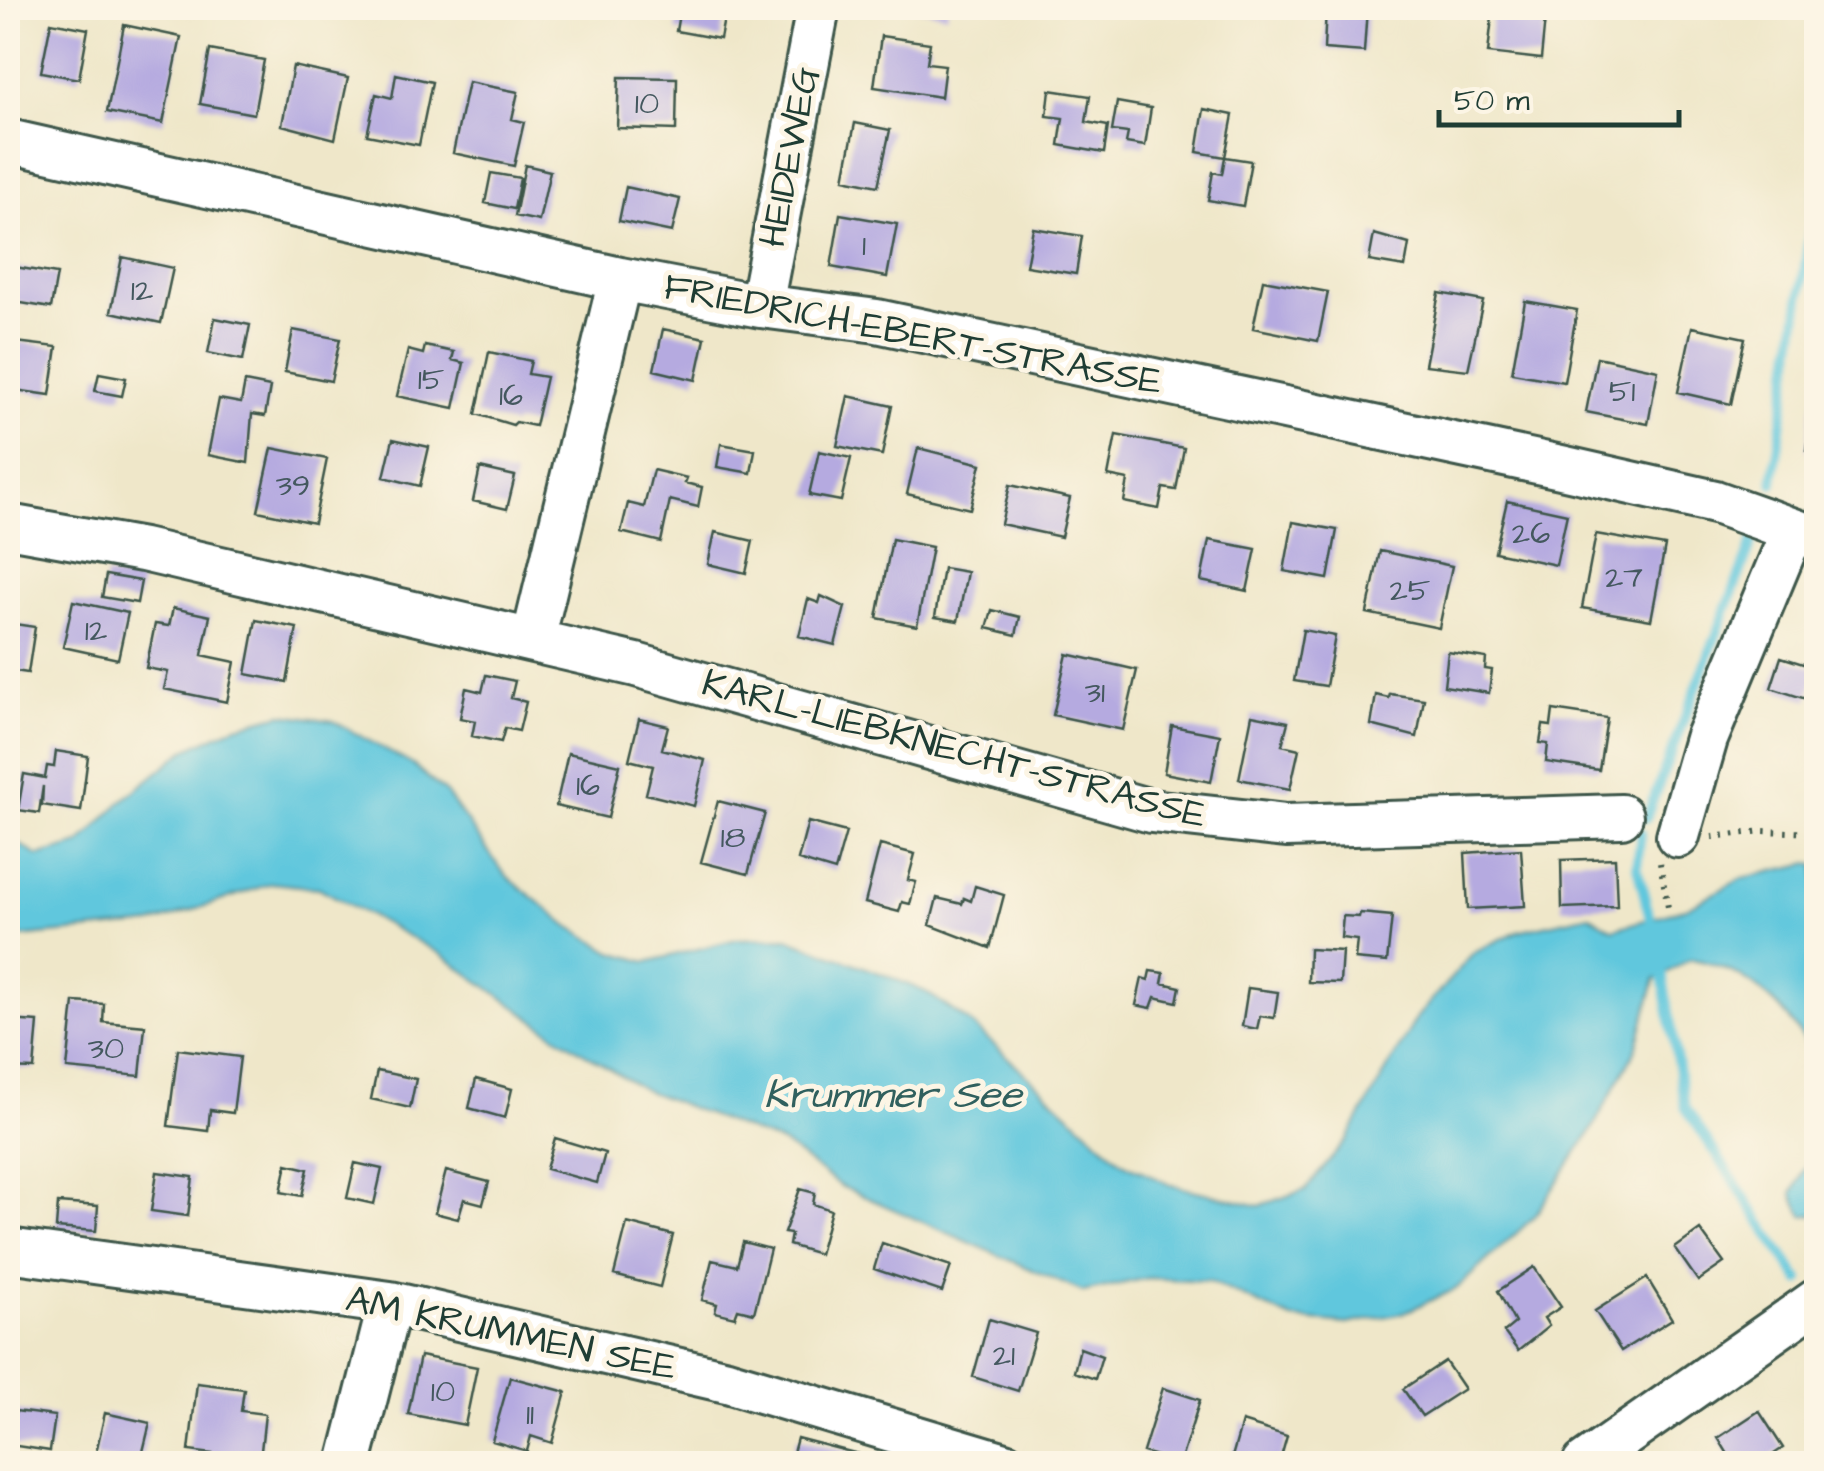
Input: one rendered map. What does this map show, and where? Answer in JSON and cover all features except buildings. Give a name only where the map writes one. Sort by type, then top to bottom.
[{"type":"street","name":"HEIDEWEG","points":[[761,306],[818,8]]},
{"type":"street","name":"FRIEDRICH-EBERT-STRASSE","points":[[8,141],[620,278],[761,306],[877,322],[1510,456],[1715,502],[1804,534]]},
{"type":"street","points":[[533,640],[620,278]]},
{"type":"street","name":"KARL-LIEBKNECHT-STRASSE","points":[[8,526],[143,550],[533,640],[1151,811],[1286,826],[1620,816]]},
{"type":"street","points":[[1678,836],[1706,739],[1804,534]]},
{"type":"street","name":"AM KRUMMEN SEE","points":[[8,1250],[390,1303],[727,1381],[1005,1464]]},
{"type":"street","points":[[1612,1456],[1816,1301]]},
{"type":"street","points":[[350,1464],[390,1303]]},
{"type":"water","name":"Krummer See","points":[[282,714],[333,721],[413,765],[446,793],[506,876],[569,926],[612,952],[647,962],[737,939],[787,938],[890,977],[926,992],[969,1022],[1122,1162],[1171,1185],[1259,1206],[1305,1190],[1347,1140],[1417,1017],[1474,952],[1518,931],[1589,915],[1614,929],[1686,908],[1743,878],[1816,864],[1816,1065],[1795,1028],[1766,996],[1731,972],[1690,959],[1655,980],[1636,1049],[1588,1136],[1534,1217],[1456,1289],[1403,1313],[1347,1324],[1292,1319],[1209,1281],[1148,1278],[1083,1292],[840,1186],[784,1144],[644,1090],[554,1034],[439,953],[319,888],[272,883],[152,924],[8,938],[8,837],[38,856],[80,844],[122,801],[185,750],[237,726]]},
{"type":"water","points":[[1816,1146],[1816,1214],[1803,1216],[1792,1194]]},
{"type":"waterway","points":[[1773,483],[1816,191]]},
{"type":"waterway","points":[[1646,818],[1753,540]]},
{"type":"waterway","points":[[1641,833],[1637,867],[1653,930]]},
{"type":"waterway","points":[[1661,966],[1685,1107],[1800,1281]]}]
